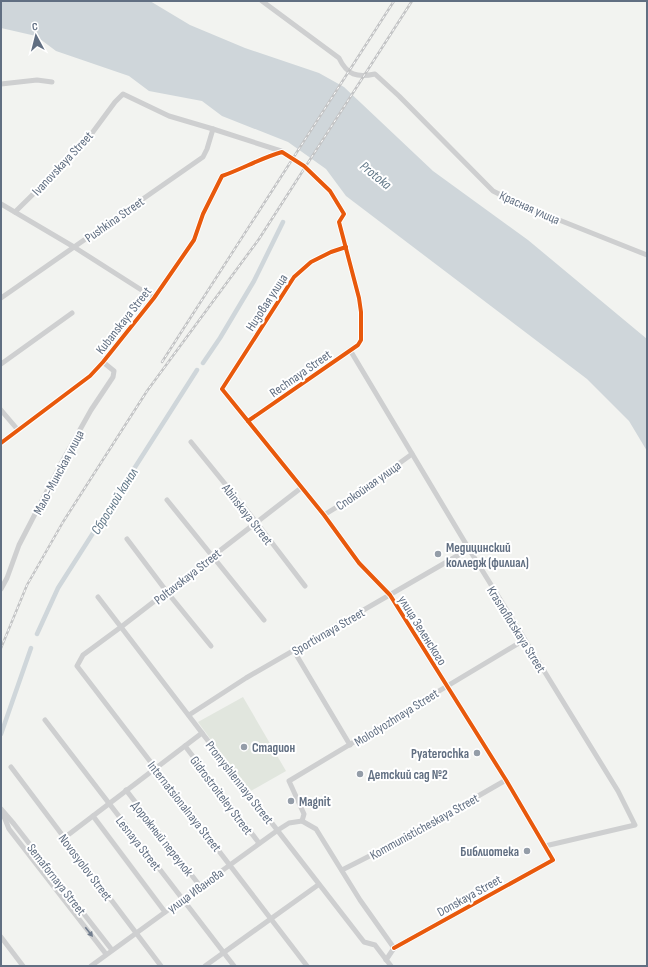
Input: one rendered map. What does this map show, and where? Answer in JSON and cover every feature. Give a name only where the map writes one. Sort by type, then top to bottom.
[{"type":"street","name":"Красная улица","points":[[262,1],[339,58],[344,68],[358,76],[375,74],[399,96],[493,191],[519,204],[647,255]]},
{"type":"street","points":[[1,84],[37,80],[52,82]]},
{"type":"street","name":"Ivanovskaya Street","points":[[15,212],[84,144],[122,94],[169,116],[213,129]]},
{"type":"street","points":[[213,129],[282,152],[304,166],[330,191],[344,214],[339,222],[346,247]]},
{"type":"street","name":"Pushkina Street","points":[[1,298],[203,157],[213,129]]},
{"type":"street","name":"Kubanskaya Street","points":[[1,443],[90,376],[103,362],[154,298],[194,240],[203,214],[222,176],[242,169],[264,157],[282,152]]},
{"type":"street","points":[[1,204],[74,247],[154,298]]},
{"type":"street","name":"Rechnaya Street","points":[[248,421],[358,345],[361,340],[361,312],[346,247]]},
{"type":"street","name":"Низовая улица","points":[[222,389],[294,277],[311,262],[346,247]]},
{"type":"street","points":[[1,364],[72,313]]},
{"type":"street","name":"Krasnoflotskaya Street","points":[[350,350],[524,640],[618,791],[635,825],[545,846]]},
{"type":"street","name":"Мало-Минская улица","points":[[1,590],[19,545],[63,460],[91,410],[114,377],[114,371],[103,362]]},
{"type":"street","name":"улица Зеленского","points":[[222,389],[324,515],[359,563],[390,595],[506,780],[553,860]]},
{"type":"street","points":[[1,410],[18,430]]},
{"type":"street","name":"Abinskaya Street","points":[[191,442],[256,522],[305,586]]},
{"type":"street","name":"Спокойная улица","points":[[324,515],[353,497],[412,454]]},
{"type":"street","name":"Poltavskaya Street","points":[[77,666],[83,655],[301,488]]},
{"type":"street","points":[[167,500],[264,620]]},
{"type":"street","points":[[127,539],[166,592],[211,646]]},
{"type":"street","name":"Sportivnaya Street","points":[[189,714],[294,650],[469,549]]},
{"type":"street","name":"Promyshlennaya Street","points":[[98,597],[278,830],[318,885],[364,942],[375,945],[391,966]]},
{"type":"street","name":"Molodyozhnaya Street","points":[[302,822],[304,814],[289,781],[524,640]]},
{"type":"street","points":[[294,650],[350,745]]},
{"type":"street","name":"Internatsionalnaya Street","points":[[77,666],[306,966]]},
{"type":"street","name":"Lesnaya Street","points":[[45,720],[234,966]]},
{"type":"street","points":[[64,838],[202,733]]},
{"type":"street","name":"Gidrostroiteley Street","points":[[185,746],[259,843]]},
{"type":"street","name":"Novosyolov Street","points":[[11,767],[161,966]]},
{"type":"street","name":"Kommunisticheskaya Street","points":[[342,870],[405,838],[506,780]]},
{"type":"street","name":"Дорожный переулок","points":[[126,790],[200,886]]},
{"type":"street","name":"Semafornaya Street","points":[[1,809],[112,950]]},
{"type":"street","name":"Semafornaya Street","points":[[1,809],[9,828],[106,954]]},
{"type":"street","points":[[93,816],[165,912]]},
{"type":"street","name":"улица Иванова","points":[[91,966],[289,822],[302,822]]},
{"type":"street","points":[[302,822],[316,828],[360,900],[394,948],[386,960]]},
{"type":"street","points":[[9,828],[10,823],[14,824]]},
{"type":"street","name":"Donskaya Street","points":[[394,948],[553,860]]},
{"type":"street","points":[[205,966],[318,885]]},
{"type":"street","points":[[1,937],[23,966]]},
{"type":"shaded area","name":"Стадион","points":[[243,697],[286,771],[249,792],[198,722]]},
{"type":"water","name":"Protoka","points":[[1,1],[150,1],[190,25],[245,48],[319,73],[344,87],[433,171],[528,240],[647,339],[647,451],[629,421],[587,379],[346,196],[326,169],[288,142],[222,116],[202,101],[149,91],[129,76],[56,51],[36,36],[1,28]]},
{"type":"waterway","name":"Сбросной канал","points":[[203,363],[220,338],[254,281],[283,222]]},
{"type":"waterway","name":"Сбросной канал","points":[[37,634],[58,588],[197,370]]},
{"type":"waterway","name":"Сбросной канал","points":[[1,734],[31,648]]},
{"type":"railway","points":[[162,362],[394,1]]},
{"type":"railway","points":[[1,648],[27,585],[63,522],[147,391],[259,239],[412,1]]},
{"type":"cycle path","points":[[1,443],[90,376],[103,362],[154,298],[194,240],[203,214],[222,176],[282,152],[304,166],[330,191],[344,214],[339,222],[359,298],[361,312],[361,340],[358,345],[248,421]]},
{"type":"cycle path","points":[[346,247],[331,252],[311,262],[294,277],[222,389],[324,515],[359,563],[390,595],[506,780],[553,860],[394,948]]},
{"type":"place","name":"Медицинский колледж (филиал)","points":[[438,554]]},
{"type":"place","name":"Стадион","points":[[244,747]]},
{"type":"place","name":"Pyaterochka","points":[[477,753]]},
{"type":"place","name":"Детский сад №2","points":[[360,774]]},
{"type":"place","name":"Magnit","points":[[291,801]]},
{"type":"place","name":"Библиотека","points":[[527,851]]}]
